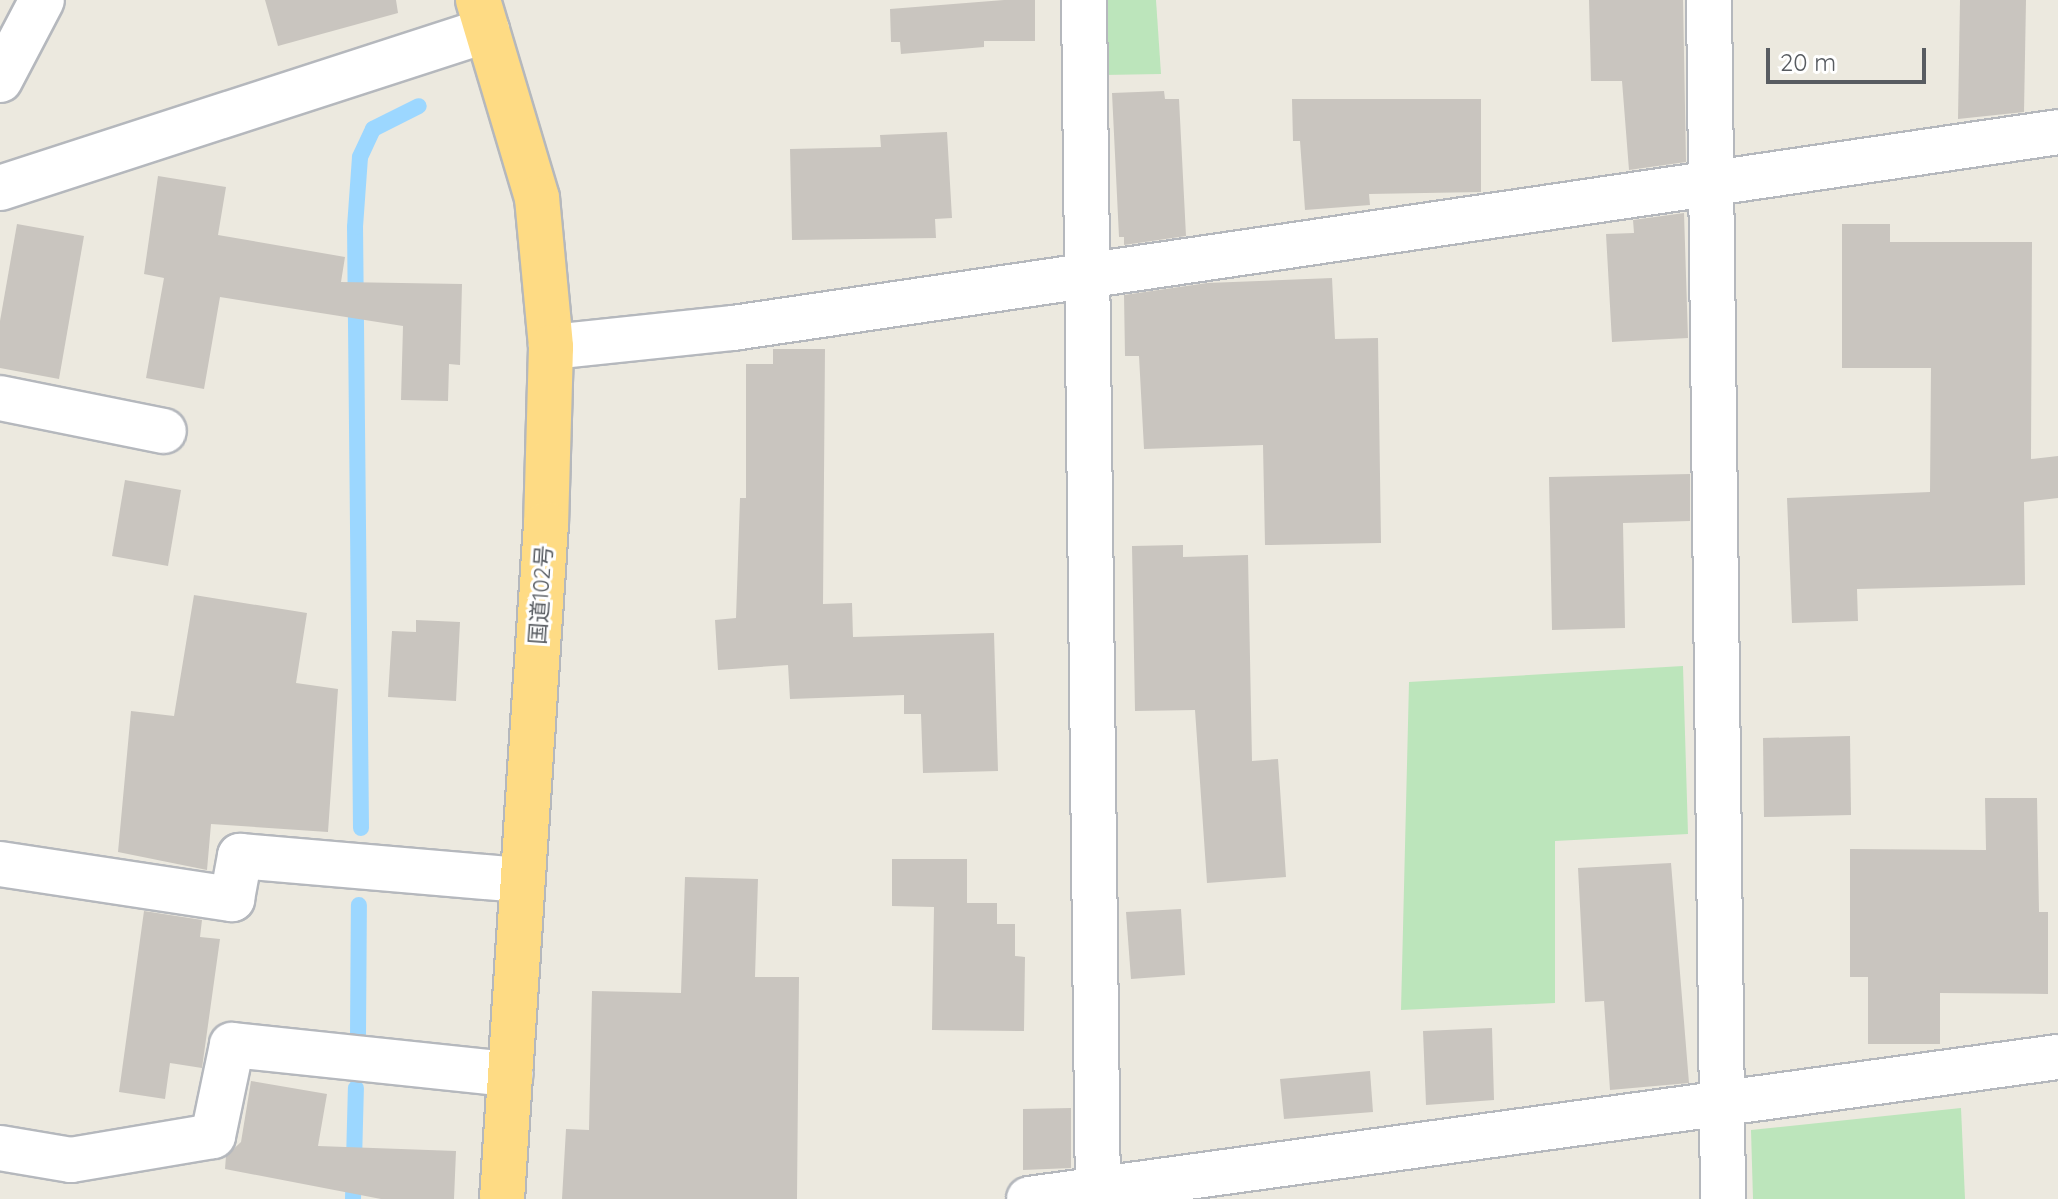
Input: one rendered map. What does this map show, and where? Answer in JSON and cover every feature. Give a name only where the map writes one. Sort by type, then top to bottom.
[{"type":"highway","name":"国道102号","points":[[482,15],[537,198],[551,347],[546,524],[502,1199]]},
{"type":"street","points":[[0,80],[42,0]]},
{"type":"street","points":[[1084,0],[1090,273],[1098,1195]]},
{"type":"street","points":[[1709,0],[1723,1199]]},
{"type":"street","points":[[0,188],[482,15]]},
{"type":"street","points":[[551,347],[733,328],[2058,132]]},
{"type":"street","points":[[0,398],[164,431]]},
{"type":"street","points":[[0,864],[232,899],[240,856],[522,880]]},
{"type":"street","points":[[0,1148],[71,1160],[213,1136],[232,1045],[510,1074]]},
{"type":"street","points":[[1029,1199],[1098,1195],[1722,1102],[2058,1057]]},
{"type":"green space","points":[[1103,0],[1156,0],[1161,74],[1103,75]]},
{"type":"green space","points":[[1683,666],[1688,834],[1555,841],[1555,1003],[1401,1010],[1409,682]]},
{"type":"green space","points":[[1961,1108],[1965,1199],[1753,1199],[1751,1130]]},
{"type":"building","points":[[265,0],[396,0],[398,13],[278,46]]},
{"type":"building","points":[[1035,0],[1035,41],[984,41],[984,47],[901,54],[900,42],[891,42],[890,9]]},
{"type":"building","points":[[1589,0],[1683,0],[1686,162],[1629,170],[1622,81],[1591,81]]},
{"type":"building","points":[[1960,0],[2026,0],[2024,112],[1958,119]]},
{"type":"building","points":[[1164,91],[1165,99],[1179,99],[1186,236],[1124,245],[1124,237],[1119,237],[1112,93]]},
{"type":"building","points":[[1292,99],[1481,99],[1481,192],[1369,194],[1370,205],[1305,210],[1300,141],[1293,141]]},
{"type":"building","points":[[947,132],[952,218],[935,219],[936,238],[792,240],[790,149],[881,147],[880,135]]},
{"type":"building","points":[[158,176],[226,187],[218,235],[345,257],[341,282],[462,284],[460,365],[449,364],[448,401],[401,400],[403,326],[220,297],[204,389],[146,378],[164,278],[144,274]]},
{"type":"building","points":[[1684,213],[1688,338],[1612,342],[1606,234],[1634,233],[1633,220]]},
{"type":"building","points":[[17,224],[84,236],[59,379],[0,368],[0,321]]},
{"type":"building","points":[[1842,224],[1890,224],[1890,242],[2032,242],[2031,459],[2058,456],[2058,498],[2024,502],[2025,585],[1857,589],[1858,621],[1792,623],[1787,498],[1930,492],[1931,368],[1842,368]]},
{"type":"building","points":[[1332,278],[1335,339],[1378,338],[1381,543],[1265,545],[1263,445],[1144,449],[1139,356],[1125,356],[1124,295],[1207,283]]},
{"type":"building","points":[[773,349],[825,349],[823,604],[852,603],[853,637],[994,633],[998,771],[923,773],[921,714],[904,714],[904,695],[790,699],[788,665],[718,670],[715,620],[736,618],[740,498],[746,498],[746,364],[773,364]]},
{"type":"building","points":[[1690,474],[1690,521],[1623,523],[1625,628],[1552,630],[1549,477]]},
{"type":"building","points":[[125,480],[181,490],[168,566],[112,556]]},
{"type":"building","points":[[1183,545],[1183,557],[1248,555],[1252,761],[1278,759],[1286,877],[1207,883],[1195,710],[1135,711],[1132,546]]},
{"type":"building","points":[[194,595],[307,613],[296,683],[338,689],[328,832],[211,824],[207,870],[118,852],[131,711],[174,716]]},
{"type":"building","points":[[416,620],[460,622],[456,701],[388,697],[392,631],[416,632]]},
{"type":"building","points":[[1850,736],[1851,815],[1764,817],[1763,738]]},
{"type":"building","points":[[1985,798],[2037,798],[2039,912],[2048,912],[2048,994],[1940,993],[1940,1044],[1868,1044],[1868,977],[1850,977],[1850,849],[1986,850]]},
{"type":"building","points":[[892,859],[967,859],[967,903],[997,903],[997,924],[1015,924],[1015,956],[1025,957],[1024,1031],[932,1030],[934,907],[892,906]]},
{"type":"building","points":[[1671,863],[1689,1083],[1610,1090],[1604,1001],[1585,1002],[1578,868]]},
{"type":"building","points":[[685,877],[758,879],[755,977],[799,977],[797,1199],[562,1199],[566,1129],[589,1130],[592,991],[681,993]]},
{"type":"building","points":[[1181,909],[1185,975],[1131,979],[1126,912]]},
{"type":"building","points":[[144,911],[202,920],[200,937],[220,939],[202,1068],[170,1063],[165,1099],[119,1092]]},
{"type":"building","points":[[1492,1028],[1494,1100],[1426,1105],[1423,1031]]},
{"type":"building","points":[[1370,1071],[1373,1112],[1284,1119],[1280,1079]]},
{"type":"building","points":[[251,1081],[327,1094],[318,1146],[456,1151],[454,1199],[381,1199],[225,1169],[226,1156],[241,1142]]},
{"type":"building","points":[[1071,1108],[1071,1168],[1023,1170],[1023,1109]]},
{"type":"waterway","points":[[361,828],[355,227],[360,157],[373,129],[419,106]]},
{"type":"waterway","points":[[358,1034],[359,905]]},
{"type":"waterway","points":[[353,1199],[356,1088]]}]
